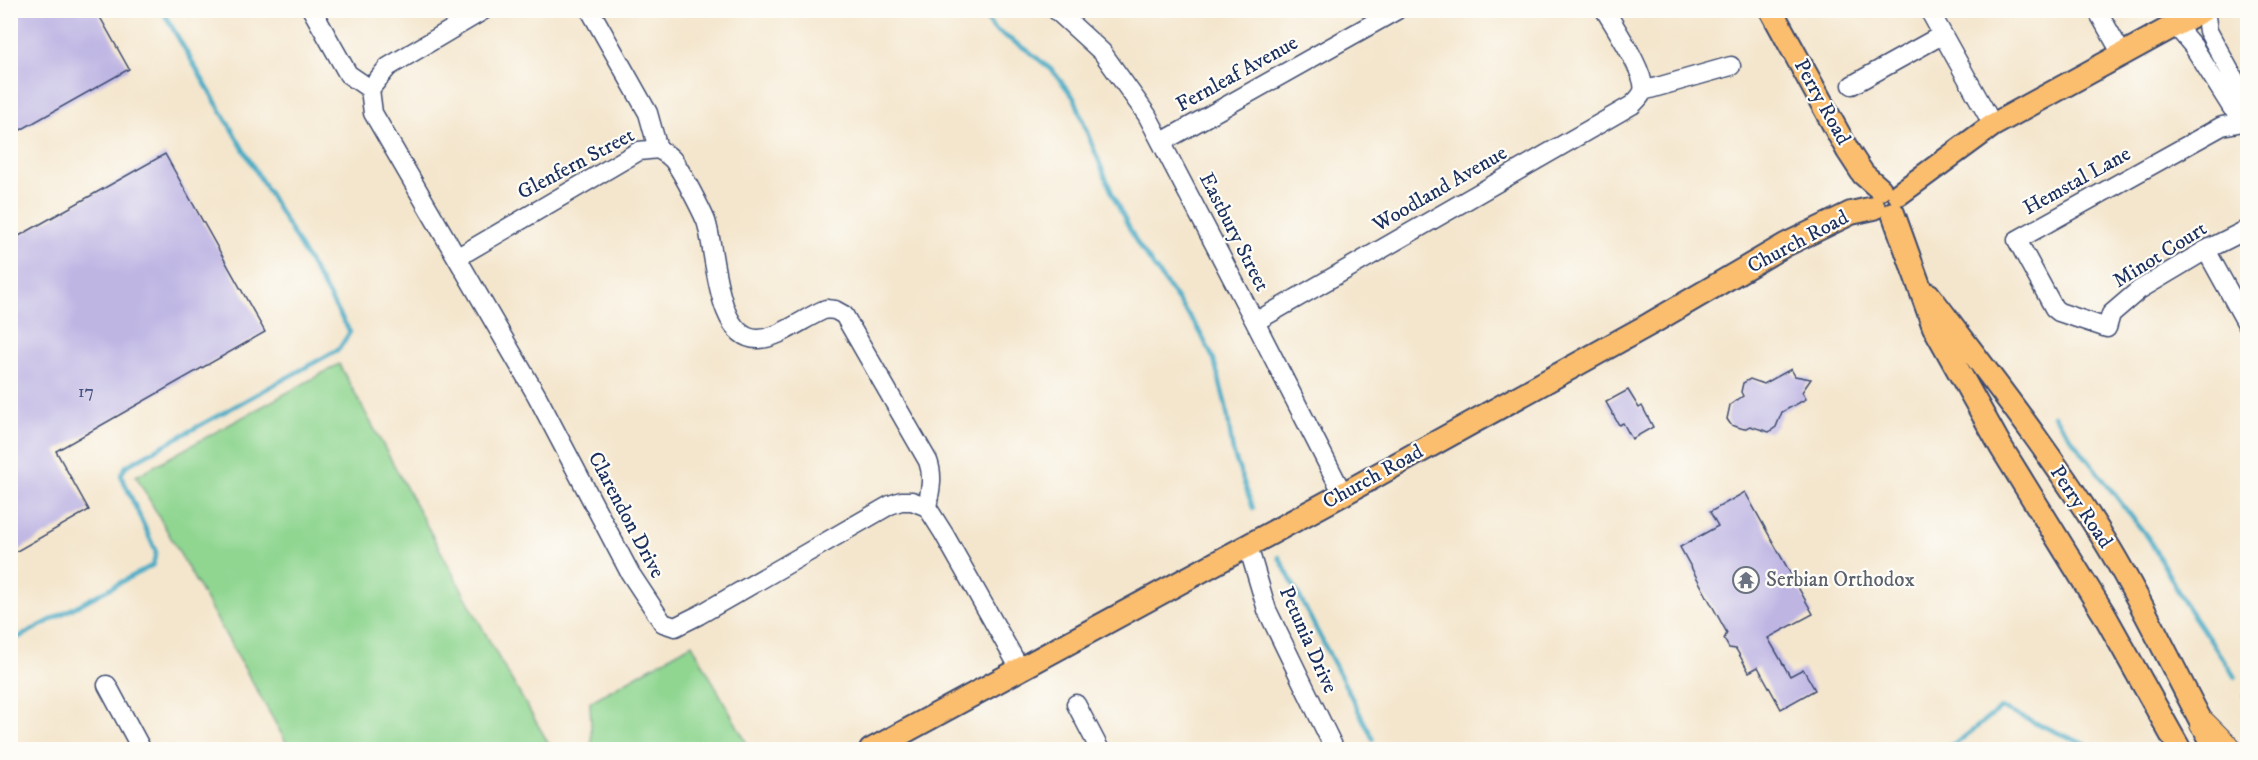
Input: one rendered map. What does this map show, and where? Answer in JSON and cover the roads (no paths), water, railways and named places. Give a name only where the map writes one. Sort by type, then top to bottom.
[{"type":"highway","points":[[2202,724],[2229,750]]},
{"type":"main road","name":"Perry Road","points":[[1771,10],[1848,151],[1863,174],[1886,201],[1919,282],[1927,310],[1943,345],[2001,447],[2104,614],[2180,750]]},
{"type":"main road","name":"Church Road","points":[[871,750],[1343,494],[1669,313],[1785,245],[1851,213],[1886,201],[1993,125],[2204,10]]},
{"type":"main road","name":"Perry Road","points":[[1919,282],[2019,416],[2110,549],[2145,609],[2216,750]]},
{"type":"street","points":[[312,10],[348,74],[370,88],[388,67],[484,10]]},
{"type":"street","points":[[590,10],[648,113],[658,149]]},
{"type":"street","name":"Eastbury Street","points":[[1056,10],[1102,51],[1128,87],[1162,142],[1343,494]]},
{"type":"street","name":"Fernleaf Avenue","points":[[1162,142],[1397,10]]},
{"type":"street","points":[[1605,10],[1641,75],[1643,91],[1731,66]]},
{"type":"street","points":[[1929,10],[1993,125]]},
{"type":"street","points":[[2097,10],[2123,56]]},
{"type":"street","points":[[2204,10],[2208,31],[2247,104]]},
{"type":"street","points":[[2176,26],[2193,46],[2232,108],[2247,119]]},
{"type":"street","points":[[1852,85],[1942,34]]},
{"type":"street","name":"Clarendon Drive","points":[[370,88],[373,113],[537,396],[630,573],[663,623],[675,627],[699,615],[890,505],[901,501],[912,501],[927,507]]},
{"type":"street","name":"Woodland Avenue","points":[[1255,322],[1632,105],[1643,91]]},
{"type":"street","name":"Hemstal Lane","points":[[2107,328],[2059,312],[2054,308],[2017,240],[2222,126],[2247,119]]},
{"type":"street","name":"Glenfern Street","points":[[458,257],[639,151],[649,148],[658,149],[674,161],[705,220],[720,295],[733,325],[739,332],[757,339],[770,337],[826,309],[836,310],[844,315],[928,461],[932,471],[927,507]]},
{"type":"street","name":"Minot Court","points":[[2107,328],[2111,314],[2139,290],[2206,250],[2247,229]]},
{"type":"street","points":[[2206,250],[2247,326]]},
{"type":"street","points":[[927,507],[1020,669]]},
{"type":"street","name":"Petunia Drive","points":[[1248,546],[1267,610],[1335,750]]},
{"type":"street","points":[[106,685],[142,750]]},
{"type":"street","points":[[1076,704],[1100,750]]},
{"type":"waterway","points":[[10,642],[153,565],[156,552],[121,475],[126,466],[339,349],[350,332],[162,10]]},
{"type":"waterway","points":[[981,10],[994,29],[1027,50],[1052,70],[1075,99],[1115,200],[1137,243],[1199,330],[1214,360],[1226,406],[1233,452],[1253,508]]},
{"type":"waterway","points":[[2054,416],[2149,539],[2184,602],[2235,677]]},
{"type":"waterway","points":[[1279,557],[1373,739]]},
{"type":"waterway","points":[[2245,696],[2248,704]]},
{"type":"waterway","points":[[1941,750],[1959,741],[2001,708],[2098,750]]},
{"type":"place","name":"Serbian Orthodox","points":[[1746,580]]}]
